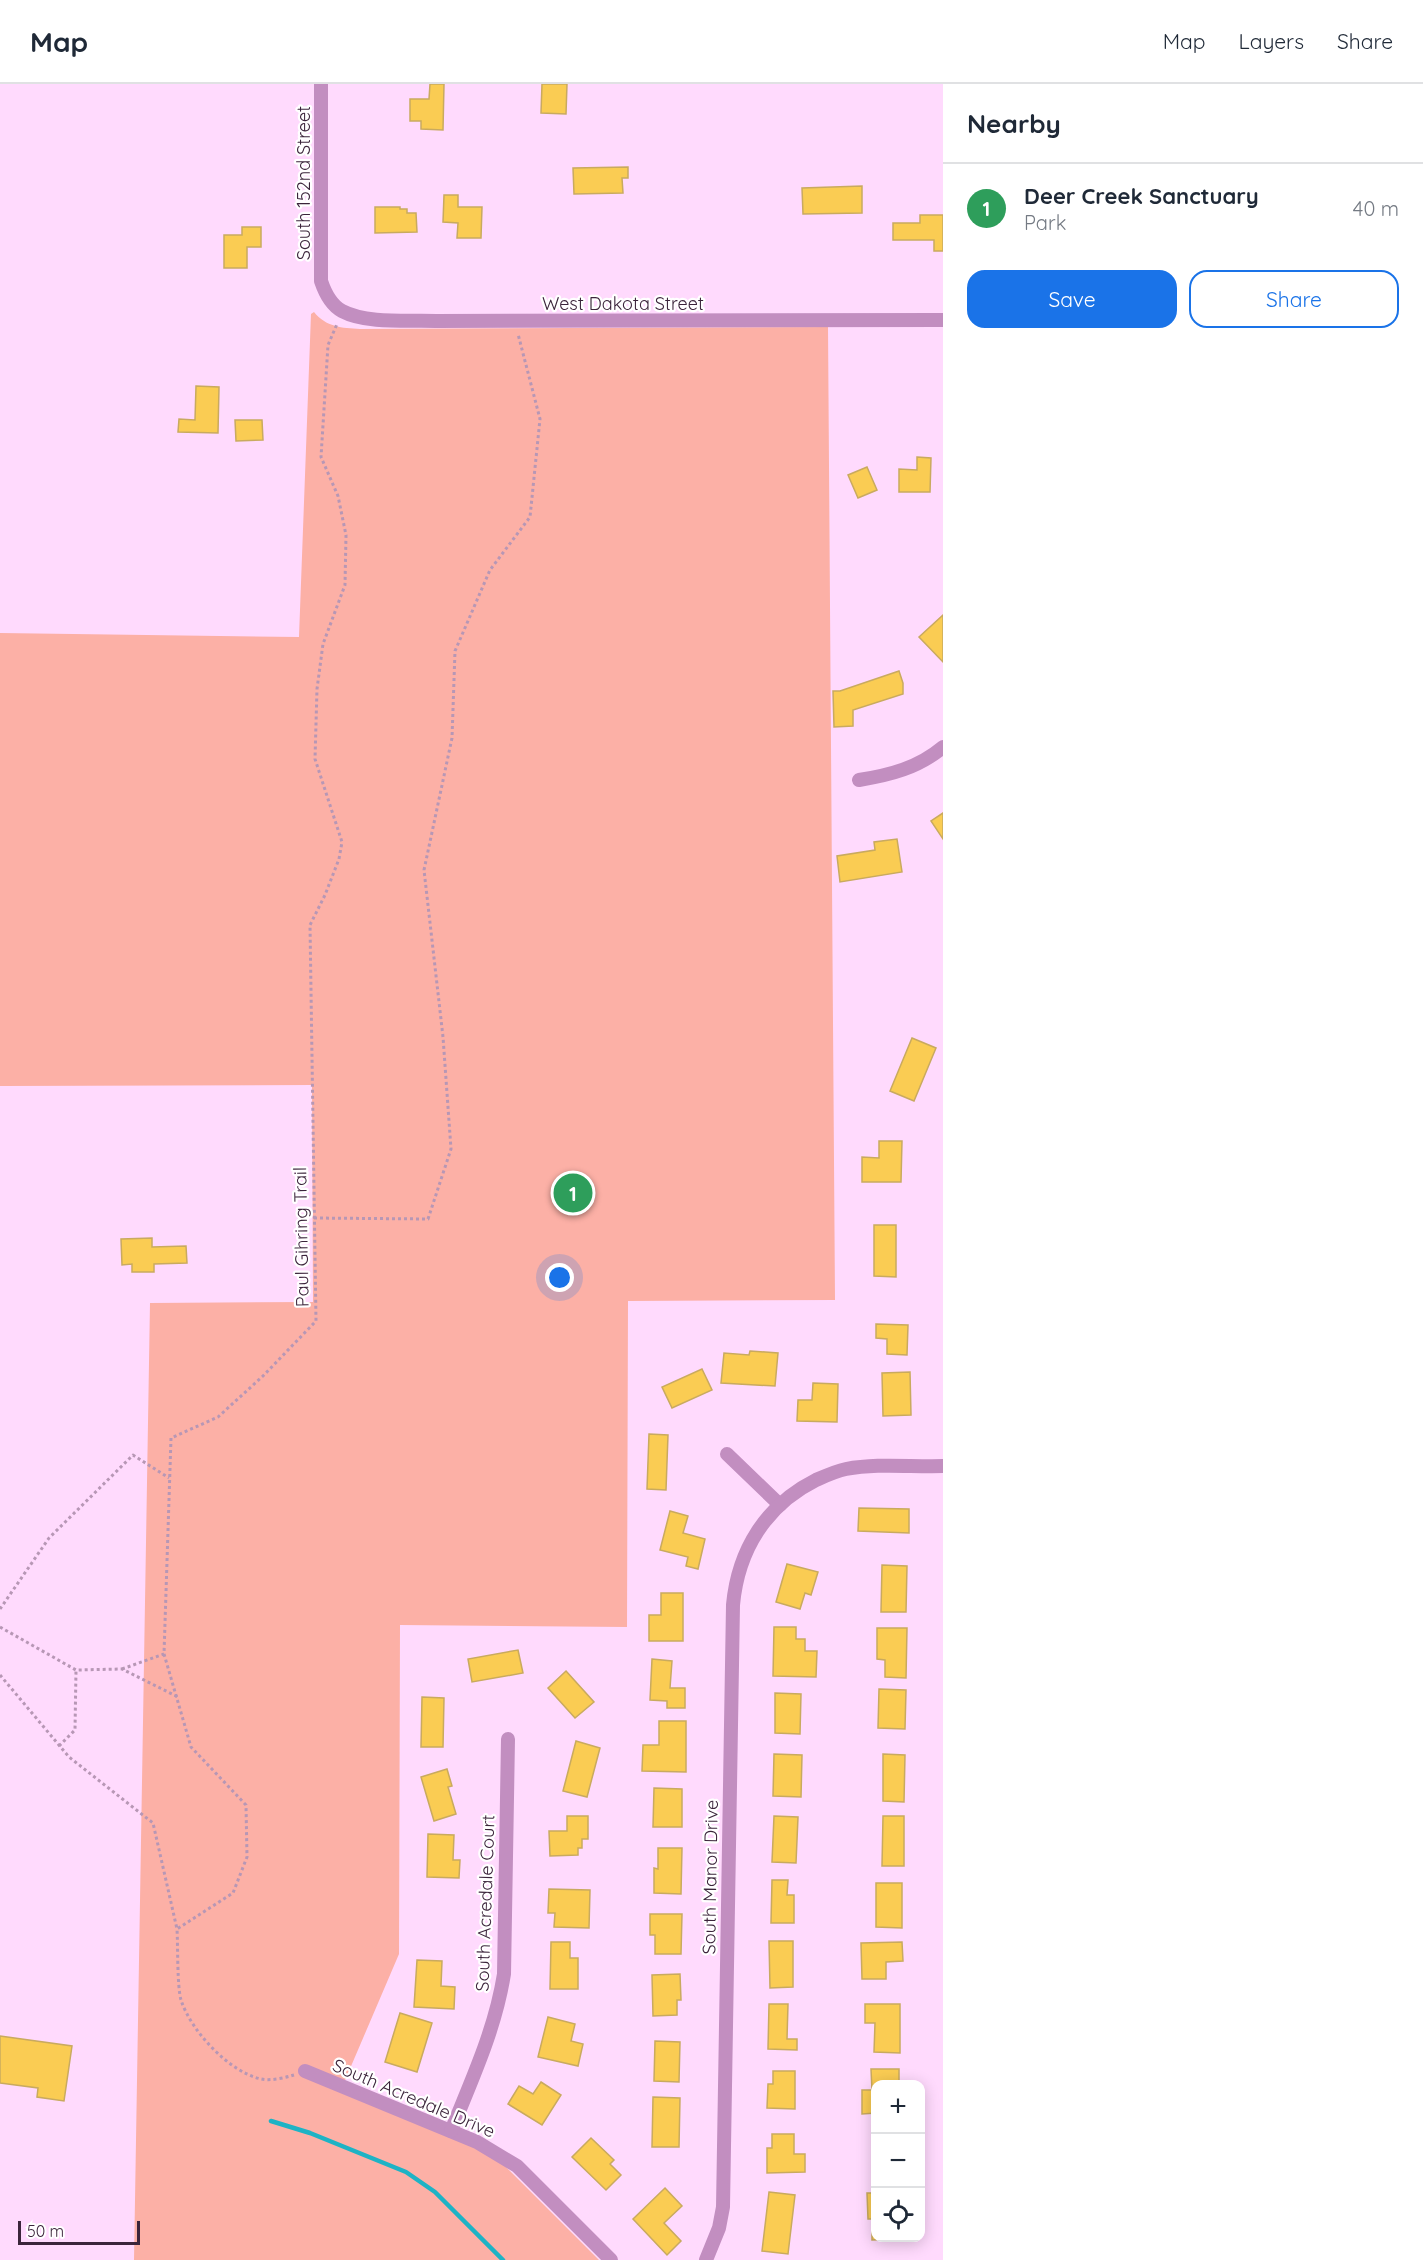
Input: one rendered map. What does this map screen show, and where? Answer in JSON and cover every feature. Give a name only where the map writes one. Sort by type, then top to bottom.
[{"type":"street","name":"South 152nd Street","points":[[321,84],[321,281],[332,303],[342,311]]},
{"type":"street","name":"West Dakota Street","points":[[342,311],[368,319],[943,320]]},
{"type":"street","points":[[859,780],[907,769],[943,747]]},
{"type":"street","points":[[727,1454],[780,1505]]},
{"type":"street","name":"South Manor Drive","points":[[706,2260],[719,2228],[723,2206],[733,1605],[735,1583],[740,1566],[764,1520],[790,1495],[807,1484],[843,1469],[943,1467]]},
{"type":"street","name":"South Acredale Court","points":[[451,2131],[488,2041],[504,1974],[508,1739]]},
{"type":"street","name":"South Acredale Drive","points":[[305,2071],[477,2142],[517,2166],[611,2260]]},
{"type":"path","name":"Paul Gihring Trail","points":[[177,1929],[233,1893],[247,1857],[246,1805],[191,1747],[164,1654],[171,1438],[218,1417],[263,1376],[316,1321],[310,925],[335,868],[342,842],[315,759],[317,689],[323,644],[345,585],[346,575],[346,536],[338,496],[321,457],[327,345],[342,311]]},
{"type":"path","points":[[314,1218],[428,1219],[452,1149],[443,1037],[424,870],[452,738],[455,651],[490,570],[530,517],[540,419],[515,321]]},
{"type":"path","points":[[0,1609],[49,1538],[133,1455],[169,1478]]},
{"type":"path","points":[[0,1627],[76,1670],[122,1669],[164,1654]]},
{"type":"path","points":[[122,1669],[178,1697]]},
{"type":"path","points":[[59,1746],[75,1730],[76,1670]]},
{"type":"path","points":[[0,1675],[69,1757],[153,1823],[177,1929],[181,1999],[199,2033],[226,2062],[246,2075],[264,2080],[284,2078],[305,2071]]},
{"type":"shaded area","points":[[314,312],[329,324],[360,329],[828,327],[835,1300],[628,1301],[627,1627],[400,1625],[399,1954],[340,2092],[475,2147],[500,2161],[599,2260],[134,2260],[150,1303],[313,1302],[312,1085],[0,1086],[0,633],[299,637],[311,314]]},
{"type":"building","points":[[430,84],[444,84],[443,130],[421,129],[421,121],[410,121],[410,99],[429,99]]},
{"type":"building","points":[[542,84],[567,84],[566,114],[541,113]]},
{"type":"building","points":[[628,167],[628,178],[622,178],[623,193],[574,194],[573,168]]},
{"type":"building","points":[[862,186],[862,213],[803,214],[802,188]]},
{"type":"building","points":[[444,195],[458,195],[458,207],[482,207],[481,238],[457,238],[458,223],[443,222]]},
{"type":"building","points":[[375,207],[400,207],[400,209],[407,209],[407,213],[416,213],[417,232],[375,233]]},
{"type":"building","points":[[920,215],[943,215],[943,251],[934,251],[934,240],[893,240],[893,223],[920,223]]},
{"type":"building","points":[[242,227],[261,227],[261,247],[247,247],[247,268],[224,268],[224,235],[242,235]]},
{"type":"building","points":[[196,386],[219,387],[218,433],[178,432],[179,419],[195,420]]},
{"type":"building","points":[[235,420],[262,420],[263,440],[236,441]]},
{"type":"building","points":[[917,457],[931,458],[930,492],[899,492],[899,469],[917,470]]},
{"type":"building","points":[[867,467],[877,490],[858,498],[848,475]]},
{"type":"building","points":[[943,615],[943,662],[919,637]]},
{"type":"building","points":[[899,671],[903,683],[903,694],[853,710],[853,726],[834,727],[833,691],[840,691]]},
{"type":"building","points":[[943,813],[943,839],[931,821]]},
{"type":"building","points":[[897,839],[902,872],[840,882],[837,856],[875,850],[874,842]]},
{"type":"building","points":[[912,1038],[936,1048],[914,1101],[890,1091]]},
{"type":"building","points":[[879,1141],[902,1141],[901,1182],[862,1182],[862,1157],[879,1158]]},
{"type":"building","points":[[874,1225],[896,1225],[896,1277],[874,1276]]},
{"type":"building","points":[[152,1238],[152,1247],[186,1246],[187,1263],[154,1264],[154,1272],[132,1272],[132,1264],[122,1265],[121,1239]]},
{"type":"building","points":[[876,1324],[908,1325],[907,1355],[887,1354],[887,1339],[876,1338]]},
{"type":"building","points":[[750,1351],[778,1353],[775,1386],[721,1383],[724,1353],[749,1355]]},
{"type":"building","points":[[702,1369],[712,1390],[672,1408],[662,1387]]},
{"type":"building","points":[[910,1372],[911,1415],[883,1416],[882,1373]]},
{"type":"building","points":[[813,1383],[838,1384],[837,1422],[797,1421],[798,1400],[812,1400]]},
{"type":"building","points":[[649,1434],[668,1435],[666,1490],[647,1489]]},
{"type":"building","points":[[859,1508],[909,1509],[909,1533],[858,1531]]},
{"type":"building","points":[[670,1511],[688,1516],[683,1533],[705,1539],[698,1569],[686,1566],[688,1557],[660,1550]]},
{"type":"building","points":[[787,1564],[818,1572],[811,1595],[805,1593],[800,1609],[776,1602]]},
{"type":"building","points":[[882,1565],[907,1566],[906,1612],[881,1612]]},
{"type":"building","points":[[661,1593],[683,1593],[683,1641],[649,1641],[649,1615],[661,1615]]},
{"type":"building","points":[[774,1627],[796,1627],[796,1639],[805,1639],[805,1651],[817,1651],[816,1677],[773,1676]]},
{"type":"building","points":[[877,1628],[907,1628],[906,1678],[885,1677],[885,1660],[877,1659]]},
{"type":"building","points":[[518,1650],[523,1673],[472,1682],[468,1659]]},
{"type":"building","points":[[652,1659],[672,1661],[670,1688],[685,1688],[685,1708],[667,1708],[667,1701],[650,1700]]},
{"type":"building","points":[[566,1671],[594,1702],[575,1718],[548,1688]]},
{"type":"building","points":[[879,1689],[906,1690],[905,1729],[878,1728]]},
{"type":"building","points":[[775,1693],[801,1694],[800,1734],[775,1733]]},
{"type":"building","points":[[422,1697],[444,1698],[443,1747],[421,1747]]},
{"type":"building","points":[[659,1721],[686,1721],[686,1772],[642,1771],[643,1745],[659,1745]]},
{"type":"building","points":[[576,1741],[600,1748],[587,1797],[563,1791]]},
{"type":"building","points":[[774,1754],[802,1755],[801,1797],[773,1796]]},
{"type":"building","points":[[883,1754],[905,1755],[904,1802],[883,1801]]},
{"type":"building","points":[[447,1769],[452,1786],[448,1787],[456,1814],[434,1821],[421,1777]]},
{"type":"building","points":[[654,1788],[682,1789],[682,1827],[653,1827]]},
{"type":"building","points":[[567,1816],[588,1816],[588,1839],[582,1839],[582,1848],[578,1848],[578,1855],[550,1856],[549,1831],[567,1831]]},
{"type":"building","points":[[774,1816],[798,1817],[796,1863],[772,1862]]},
{"type":"building","points":[[883,1816],[904,1816],[904,1866],[882,1866]]},
{"type":"building","points":[[428,1834],[454,1835],[453,1860],[460,1860],[459,1878],[427,1877]]},
{"type":"building","points":[[658,1848],[682,1848],[681,1894],[654,1893],[654,1868],[658,1869]]},
{"type":"building","points":[[772,1880],[788,1880],[787,1895],[794,1895],[794,1923],[771,1923]]},
{"type":"building","points":[[876,1883],[902,1883],[902,1928],[876,1927]]},
{"type":"building","points":[[549,1889],[590,1890],[589,1928],[554,1927],[555,1913],[548,1913]]},
{"type":"building","points":[[650,1914],[682,1914],[681,1954],[655,1954],[655,1935],[650,1935]]},
{"type":"building","points":[[769,1941],[793,1941],[793,1987],[770,1988]]},
{"type":"building","points":[[551,1942],[570,1942],[570,1958],[578,1958],[578,1989],[550,1989]]},
{"type":"building","points":[[902,1942],[903,1961],[886,1962],[886,1979],[862,1979],[861,1943]]},
{"type":"building","points":[[417,1960],[442,1961],[441,1986],[455,1987],[454,2009],[414,2007]]},
{"type":"building","points":[[680,1974],[681,2000],[677,2000],[677,2015],[653,2016],[652,1975]]},
{"type":"building","points":[[769,2004],[788,2004],[787,2039],[797,2039],[797,2050],[768,2049]]},
{"type":"building","points":[[865,2004],[900,2004],[900,2053],[874,2052],[875,2023],[865,2023]]},
{"type":"building","points":[[400,2013],[432,2023],[417,2072],[385,2062]]},
{"type":"building","points":[[548,2017],[575,2024],[571,2041],[583,2044],[578,2066],[538,2057]]},
{"type":"building","points":[[0,2036],[72,2046],[64,2101],[37,2097],[38,2088],[0,2083]]},
{"type":"building","points":[[655,2041],[680,2042],[679,2082],[654,2081]]},
{"type":"building","points":[[871,2069],[899,2069],[899,2080],[872,2080]]},
{"type":"building","points":[[773,2071],[795,2071],[795,2109],[767,2108],[768,2084],[773,2084]]},
{"type":"building","points":[[541,2082],[561,2095],[542,2125],[508,2104],[519,2086],[533,2094]]},
{"type":"building","points":[[862,2090],[871,2090],[871,2113],[862,2114]]},
{"type":"building","points":[[653,2097],[680,2098],[679,2147],[652,2147]]},
{"type":"building","points":[[772,2134],[794,2134],[794,2154],[805,2154],[805,2172],[767,2173],[767,2148],[772,2148]]},
{"type":"building","points":[[591,2138],[614,2160],[610,2164],[621,2175],[606,2190],[572,2157]]},
{"type":"building","points":[[665,2188],[682,2206],[664,2223],[681,2241],[667,2255],[633,2219]]},
{"type":"building","points":[[769,2192],[795,2195],[788,2254],[762,2251]]},
{"type":"building","points":[[867,2193],[871,2193],[871,2219],[868,2219]]},
{"type":"waterway","points":[[271,2121],[310,2133],[406,2172],[435,2192],[503,2260]]},
{"type":"place","name":"Deer Creek Sanctuary","points":[[573,1193]]}]
